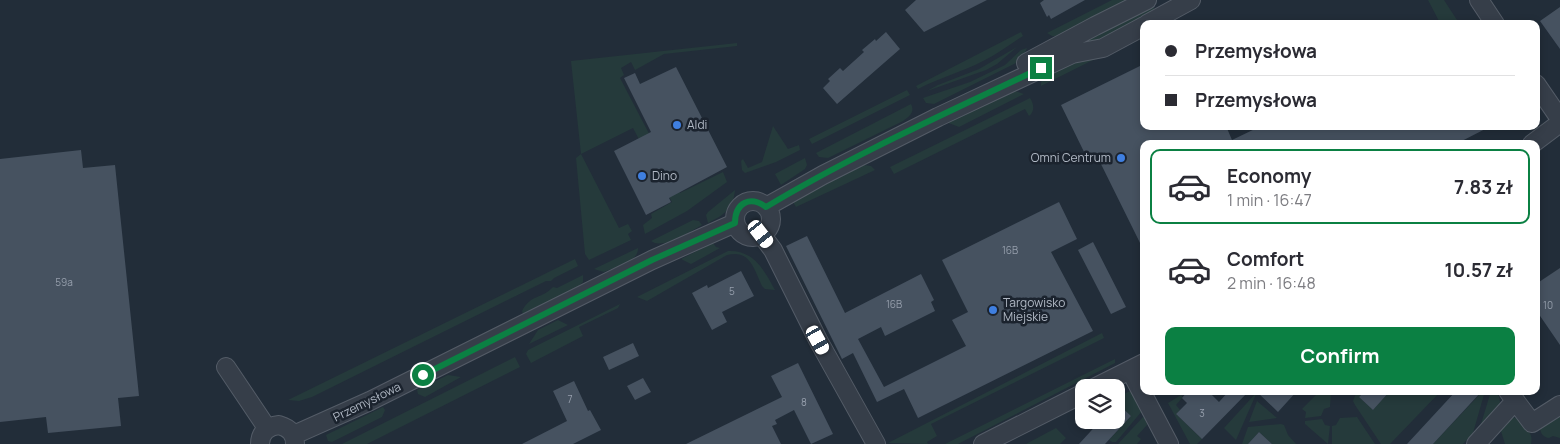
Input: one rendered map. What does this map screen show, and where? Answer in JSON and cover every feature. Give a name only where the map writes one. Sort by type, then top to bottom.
[{"type":"street","points":[[938,117],[979,89],[1147,0]]},
{"type":"street","points":[[1154,20],[1190,0]]},
{"type":"street","points":[[1479,0],[1492,20]]},
{"type":"street","points":[[766,207],[823,175],[938,117],[1072,54],[1103,48],[1140,28]]},
{"type":"street","points":[[1540,90],[1560,119]]},
{"type":"street","points":[[1537,140],[1560,123]]},
{"type":"street","points":[[752,201],[760,202],[766,207],[770,214],[770,222],[767,229],[761,234],[754,236],[746,235],[739,230],[735,223],[735,215],[738,208],[744,203],[752,201]]},
{"type":"street","name":"Przemysłowa","points":[[294,440],[652,260],[735,223]]},
{"type":"street","points":[[761,234],[773,250],[818,340],[876,444]]},
{"type":"street","points":[[226,366],[263,436],[272,426],[285,426],[294,440]]},
{"type":"street","points":[[1112,379],[1137,366]]},
{"type":"street","points":[[1149,395],[1169,444]]},
{"type":"street","points":[[1476,444],[1511,396],[1532,423],[1560,406]]},
{"type":"street","points":[[983,444],[1075,398]]},
{"type":"green space","points":[[1112,0],[1128,0],[1059,36],[1052,36],[1047,33]]},
{"type":"green space","points":[[1428,0],[1444,0],[1457,20],[1438,20]]},
{"type":"green space","points":[[1152,4],[1157,14],[1140,20],[1140,22],[1091,44],[1064,48]]},
{"type":"green space","points":[[1021,32],[1023,36],[983,61],[918,89],[916,86]]},
{"type":"green space","points":[[737,43],[737,46],[664,54],[635,70],[631,62],[621,68],[624,75],[620,78],[680,193],[723,172],[727,182],[687,211],[645,234],[643,225],[652,218],[651,214],[672,202],[633,128],[581,154],[571,61]]},
{"type":"green space","points":[[1017,47],[997,64],[986,70],[927,91],[979,69]]},
{"type":"green space","points":[[1027,48],[1022,60],[934,104],[926,103],[923,98],[970,82],[1005,65],[1021,50]]},
{"type":"green space","points":[[1101,56],[1041,86],[1042,79],[1055,68],[1074,61]]},
{"type":"green space","points":[[907,90],[910,95],[812,144],[809,139]]},
{"type":"green space","points":[[1012,90],[1024,94],[959,127],[946,122]]},
{"type":"green space","points":[[1030,98],[1033,107],[1029,116],[1025,109],[894,174],[890,167]]},
{"type":"green space","points":[[911,104],[911,114],[903,121],[828,158],[819,157],[816,153]]},
{"type":"green space","points":[[773,126],[788,149],[799,145],[800,150],[776,162],[745,173],[742,170],[741,161],[743,159],[748,168],[762,162]]},
{"type":"green space","points":[[581,154],[619,228],[628,224],[632,231],[628,234],[631,240],[589,260],[585,254],[576,158]]},
{"type":"green space","points":[[805,158],[807,165],[805,169],[781,185],[775,174]]},
{"type":"green space","points":[[857,166],[871,166],[875,170],[796,207],[793,202]]},
{"type":"green space","points":[[735,190],[734,197],[727,211],[708,223],[706,215],[708,212]]},
{"type":"green space","points":[[693,220],[699,221],[702,225],[669,242],[656,243],[651,241]]},
{"type":"green space","points":[[713,243],[716,247],[720,248],[691,264],[681,259]]},
{"type":"green space","points":[[638,248],[635,257],[626,263],[604,272],[594,269]]},
{"type":"green space","points":[[728,251],[745,254],[751,258],[767,275],[775,290],[765,289],[750,262],[741,255],[735,254],[727,255],[647,301],[637,297]]},
{"type":"green space","points":[[575,259],[578,266],[551,281],[546,281],[312,397],[299,401],[288,400]]},
{"type":"green space","points":[[583,275],[583,282],[579,286],[523,314],[522,311],[525,306],[533,299],[553,287],[557,288]]},
{"type":"green space","points":[[620,304],[618,308],[579,327],[583,336],[531,363],[526,354],[528,350]]},
{"type":"green space","points":[[558,320],[568,325],[529,344],[538,330]]},
{"type":"green space","points":[[1102,333],[1104,338],[931,424],[937,436],[927,442],[928,444],[888,443]]},
{"type":"green space","points":[[515,357],[520,367],[367,444],[342,444]]},
{"type":"green space","points":[[1115,359],[1115,363],[1084,379],[1075,379]]},
{"type":"green space","points":[[448,375],[461,377],[425,397],[418,394],[417,390]]},
{"type":"green space","points":[[1075,379],[1075,384],[958,444],[945,444]]},
{"type":"green space","points":[[1130,391],[1133,392],[1142,411],[1116,442],[1112,442],[1109,440],[1119,429],[1125,429],[1125,423],[1131,416],[1125,411],[1125,394]]},
{"type":"green space","points":[[1181,395],[1183,397],[1176,405],[1180,410],[1176,414],[1202,439],[1197,444],[1190,444],[1168,403]]},
{"type":"green space","points":[[1254,395],[1256,395],[1236,440],[1224,428]]},
{"type":"green space","points":[[1316,395],[1331,395],[1330,407],[1324,409],[1321,416],[1305,418],[1306,412],[1302,409]]},
{"type":"green space","points":[[1355,395],[1361,395],[1359,397],[1373,410],[1386,395],[1437,395],[1390,444],[1381,444],[1353,401]]},
{"type":"green space","points":[[1479,395],[1484,395],[1473,433],[1463,444],[1433,444]]},
{"type":"green space","points":[[1490,395],[1498,395],[1500,404],[1496,415],[1478,434]]},
{"type":"green space","points":[[1257,401],[1277,418],[1249,422]]},
{"type":"green space","points":[[383,407],[385,410],[382,417],[332,442],[328,441],[326,435]]},
{"type":"green space","points":[[1560,412],[1560,438],[1553,436],[1545,437],[1541,432],[1540,426]]},
{"type":"green space","points":[[1143,417],[1146,418],[1147,425],[1137,436],[1141,439],[1137,444],[1118,444]]},
{"type":"green space","points":[[1357,417],[1375,444],[1332,444],[1332,426],[1336,425],[1340,418]]},
{"type":"green space","points":[[1511,417],[1516,418],[1528,430],[1532,440],[1531,444],[1505,444],[1500,428]]},
{"type":"green space","points":[[1322,419],[1325,425],[1330,426],[1328,444],[1305,424],[1305,421]]},
{"type":"green space","points":[[1284,425],[1288,435],[1296,444],[1272,444],[1259,432],[1248,444],[1242,444],[1248,427]]},
{"type":"green space","points":[[1056,428],[1066,438],[1060,444],[1026,444]]},
{"type":"building","points":[[916,0],[987,0],[924,32],[905,10]]},
{"type":"building","points":[[1044,0],[1085,0],[1051,19],[1049,15],[1047,17],[1040,3]]},
{"type":"building","points":[[1560,7],[1560,49],[1540,21]]},
{"type":"building","points":[[886,32],[900,49],[837,104],[823,88],[830,81],[828,79],[840,68],[843,71],[864,52],[862,50]]},
{"type":"building","name":"Omni Centrum","points":[[1140,66],[1140,130],[1228,130],[1232,140],[1140,140],[1140,243],[1097,156],[1088,160],[1061,105]]},
{"type":"building","name":"Aldi","points":[[676,67],[727,167],[669,198],[671,202],[646,215],[614,151],[651,132],[624,78],[635,73],[640,84]]},
{"type":"building","name":"Omni Centrum","points":[[1253,130],[1483,130],[1464,140],[1232,140]]},
{"type":"building","points":[[81,150],[83,168],[115,165],[139,396],[118,398],[121,426],[48,433],[46,417],[0,422],[0,159]]},
{"type":"building","name":"Targowisko Miejskie","points":[[1059,202],[1077,239],[1051,252],[1093,331],[918,418],[904,389],[877,402],[853,353],[842,359],[786,246],[807,236],[845,313],[921,274],[934,300],[931,302],[935,311],[885,336],[881,327],[858,339],[884,387],[966,346],[952,320],[968,312],[942,260]]},
{"type":"building","points":[[1093,242],[1126,307],[1111,314],[1078,250]]},
{"type":"building","points":[[1560,268],[1560,345],[1540,316],[1540,281]]},
{"type":"building","points":[[741,271],[754,296],[722,312],[727,322],[712,330],[692,293],[707,285],[708,288]]},
{"type":"building","points":[[633,343],[639,356],[609,370],[603,357]]},
{"type":"building","points":[[798,363],[833,434],[811,444],[794,410],[775,420],[777,424],[772,426],[781,444],[686,444],[782,397],[771,376]]},
{"type":"building","points":[[643,378],[651,392],[635,400],[627,386]]},
{"type":"building","points":[[574,381],[588,411],[590,410],[601,430],[573,444],[522,444],[567,421],[553,391]]},
{"type":"building","points":[[1185,395],[1212,395],[1219,402],[1225,395],[1245,395],[1202,439],[1176,414],[1187,403],[1182,398]]},
{"type":"building","points":[[1260,395],[1293,395],[1278,412]]},
{"type":"building","points":[[1361,395],[1386,395],[1373,410],[1359,397]]},
{"type":"building","points":[[1452,395],[1478,395],[1433,444],[1407,444]]},
{"type":"building","points":[[1125,410],[1131,416],[1125,422]]},
{"type":"building","points":[[1093,429],[1119,429],[1105,444],[1079,444]]},
{"type":"building","points":[[1259,432],[1272,444],[1248,444]]},
{"type":"place","name":"Aldi","points":[[677,125]]},
{"type":"place","name":"Omni Centrum","points":[[1121,158]]},
{"type":"place","name":"Dino","points":[[642,176]]},
{"type":"place","name":"Targowisko Miejskie","points":[[993,310]]},
{"type":"route","points":[[423,375],[652,260],[735,223],[735,215],[738,208],[744,203],[760,202],[766,207],[823,175],[1041,68]]}]
